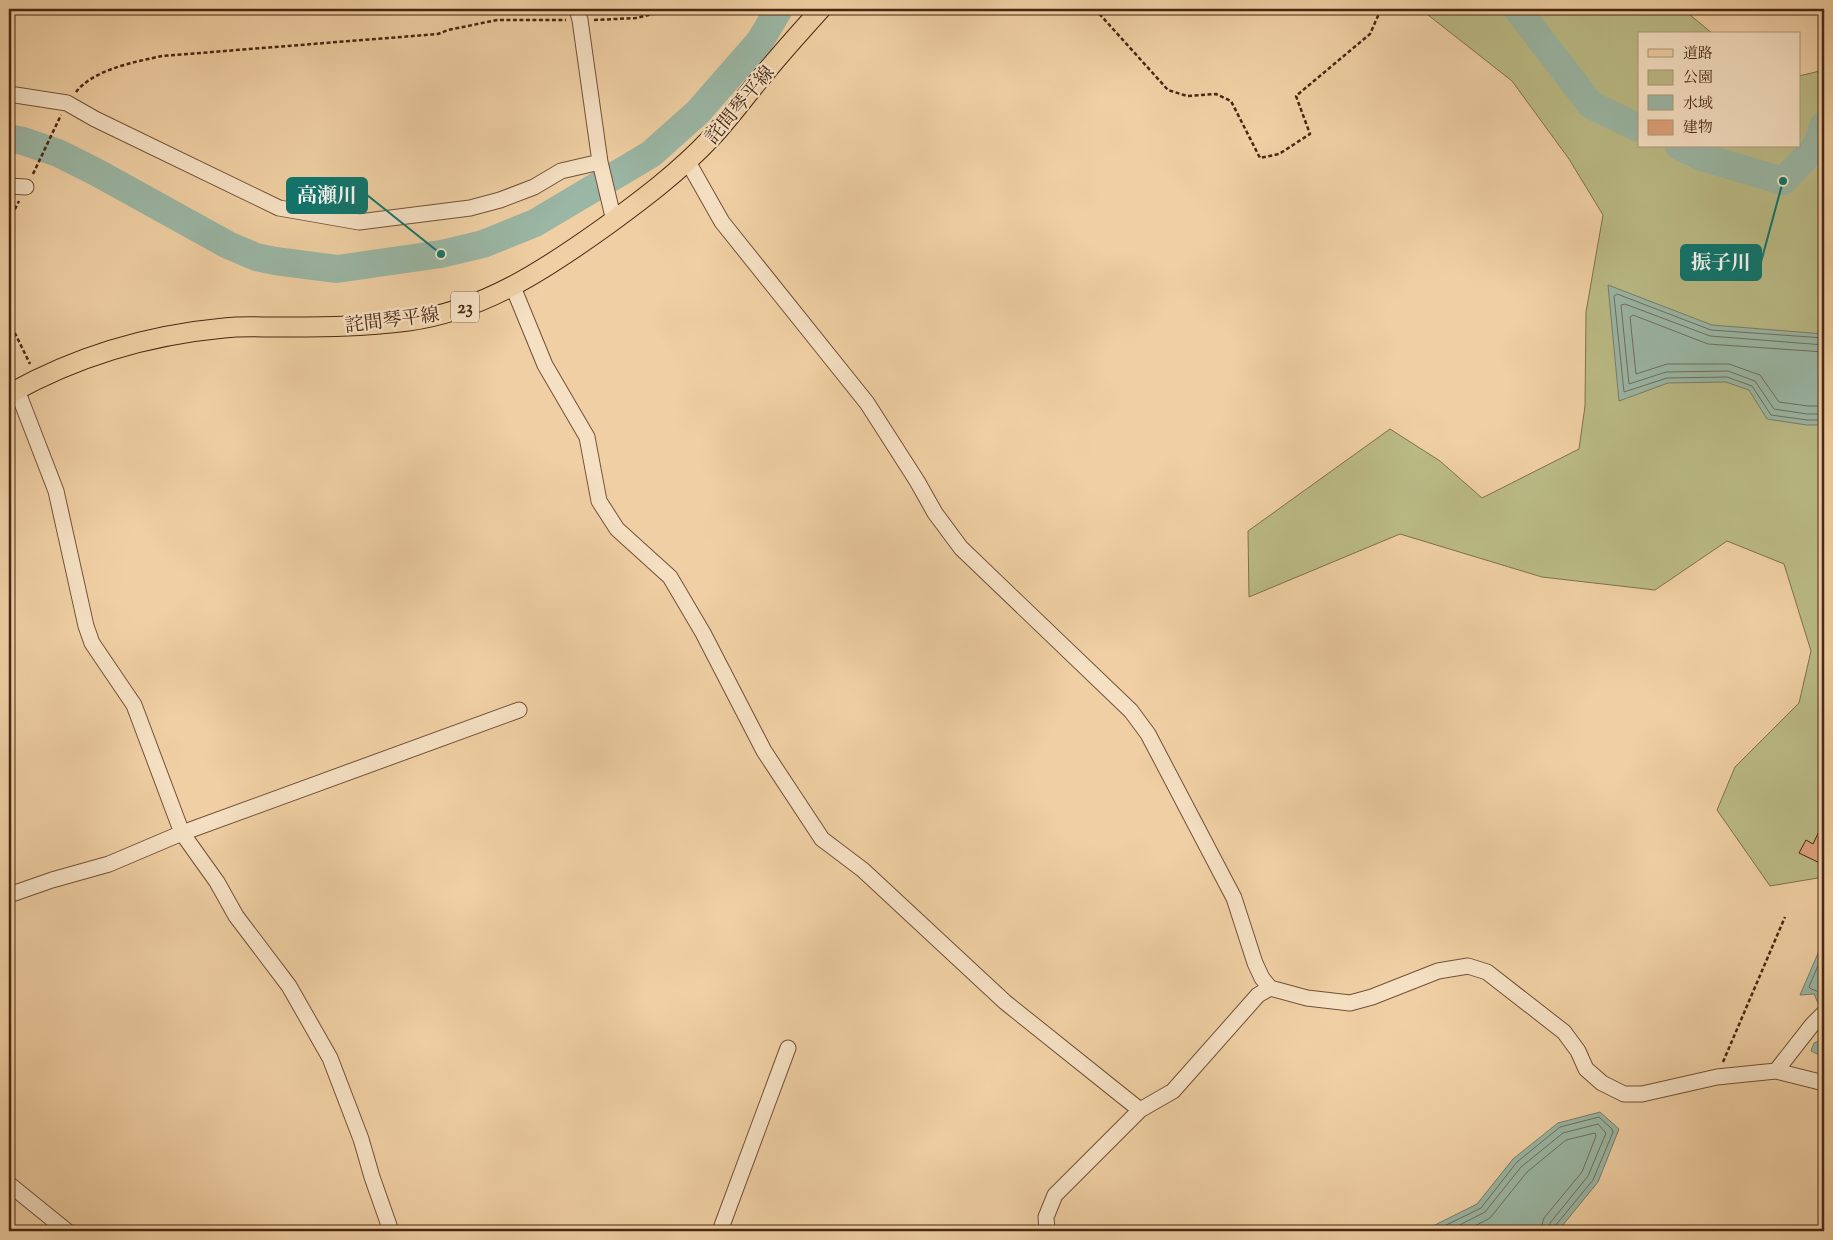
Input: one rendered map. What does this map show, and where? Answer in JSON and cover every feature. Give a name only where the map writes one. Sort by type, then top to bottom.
[{"type":"main road","name":"詫間琴平線","points":[[13,392],[91,355],[150,339],[225,328],[352,327],[410,321],[462,308],[512,287],[558,261],[648,196],[688,162],[713,136],[821,9]]},
{"type":"street","points":[[578,14],[600,162],[614,220]]},
{"type":"street","points":[[9,94],[67,103],[95,120],[280,208],[358,222],[470,208],[500,200],[534,187],[560,171],[600,162]]},
{"type":"street","points":[[688,162],[722,222],[867,403],[917,481],[935,513],[961,548],[1131,711],[1148,734],[1234,898],[1256,963],[1262,978],[1270,988],[1308,998],[1350,1003],[1372,997],[1438,971],[1468,966],[1487,972],[1564,1032],[1578,1051],[1586,1069],[1602,1083],[1624,1094],[1642,1094],[1716,1077],[1776,1071],[1824,1083]]},
{"type":"street","points":[[9,186],[26,187]]},
{"type":"street","points":[[512,287],[544,365],[587,437],[599,501],[617,529],[670,577],[703,633],[764,752],[822,839],[863,870],[1005,1002],[1140,1110]]},
{"type":"street","points":[[13,392],[56,491],[86,626],[92,643],[134,705],[182,833],[218,882],[236,916],[289,986],[330,1058],[361,1139],[391,1231]]},
{"type":"street","points":[[9,895],[52,880],[109,864],[182,833],[519,710]]},
{"type":"street","points":[[1047,1231],[1046,1217],[1055,1195],[1140,1110],[1173,1091],[1258,995],[1270,988]]},
{"type":"street","points":[[1776,1071],[1812,1025],[1824,1014]]},
{"type":"street","points":[[720,1231],[788,1048]]},
{"type":"street","points":[[9,1184],[67,1231]]},
{"type":"path","points":[[9,221],[67,103],[78,89],[95,77],[126,63],[162,56],[438,34],[448,30],[497,20],[578,14],[636,18],[674,9]]},
{"type":"path","points":[[1096,9],[1168,90],[1187,96],[1216,94],[1231,101],[1260,158],[1279,154],[1310,134],[1296,96],[1370,34],[1381,9]]},
{"type":"path","points":[[9,321],[37,379]]},
{"type":"path","points":[[1716,1077],[1785,917]]},
{"type":"green space","points":[[1423,9],[1683,9],[1711,32],[1638,32],[1638,148],[1800,148],[1800,76],[1824,70],[1824,877],[1770,886],[1717,810],[1735,767],[1799,703],[1811,651],[1784,564],[1727,541],[1655,590],[1542,577],[1400,534],[1249,597],[1248,531],[1390,429],[1440,461],[1482,498],[1579,449],[1585,406],[1586,312],[1603,215],[1569,159],[1512,81],[1423,11]]},
{"type":"water","points":[[1608,285],[1712,325],[1824,334],[1824,425],[1807,425],[1767,419],[1749,390],[1726,382],[1668,383],[1619,401]]},
{"type":"water","points":[[1824,950],[1824,1001],[1818,1003],[1814,994],[1800,995],[1819,951]]},
{"type":"water","points":[[1824,1039],[1824,1057],[1811,1051],[1814,1043]]},
{"type":"water","points":[[1600,1112],[1619,1129],[1598,1182],[1558,1231],[1423,1231],[1477,1204],[1513,1159],[1558,1123]]},
{"type":"building","points":[[1824,821],[1824,865],[1799,853],[1806,840],[1813,844]]},
{"type":"waterway","points":[[9,138],[58,153],[228,245],[256,257],[337,269],[441,254],[483,244],[535,223],[651,154],[698,112],[760,41],[779,9]]},
{"type":"waterway","points":[[1517,9],[1591,105],[1638,128]]},
{"type":"waterway","points":[[1683,148],[1702,157],[1783,181],[1816,147],[1824,125]]},
{"type":"place","name":"振子川","points":[[1783,181]]},
{"type":"place","name":"高瀬川","points":[[441,254]]}]
